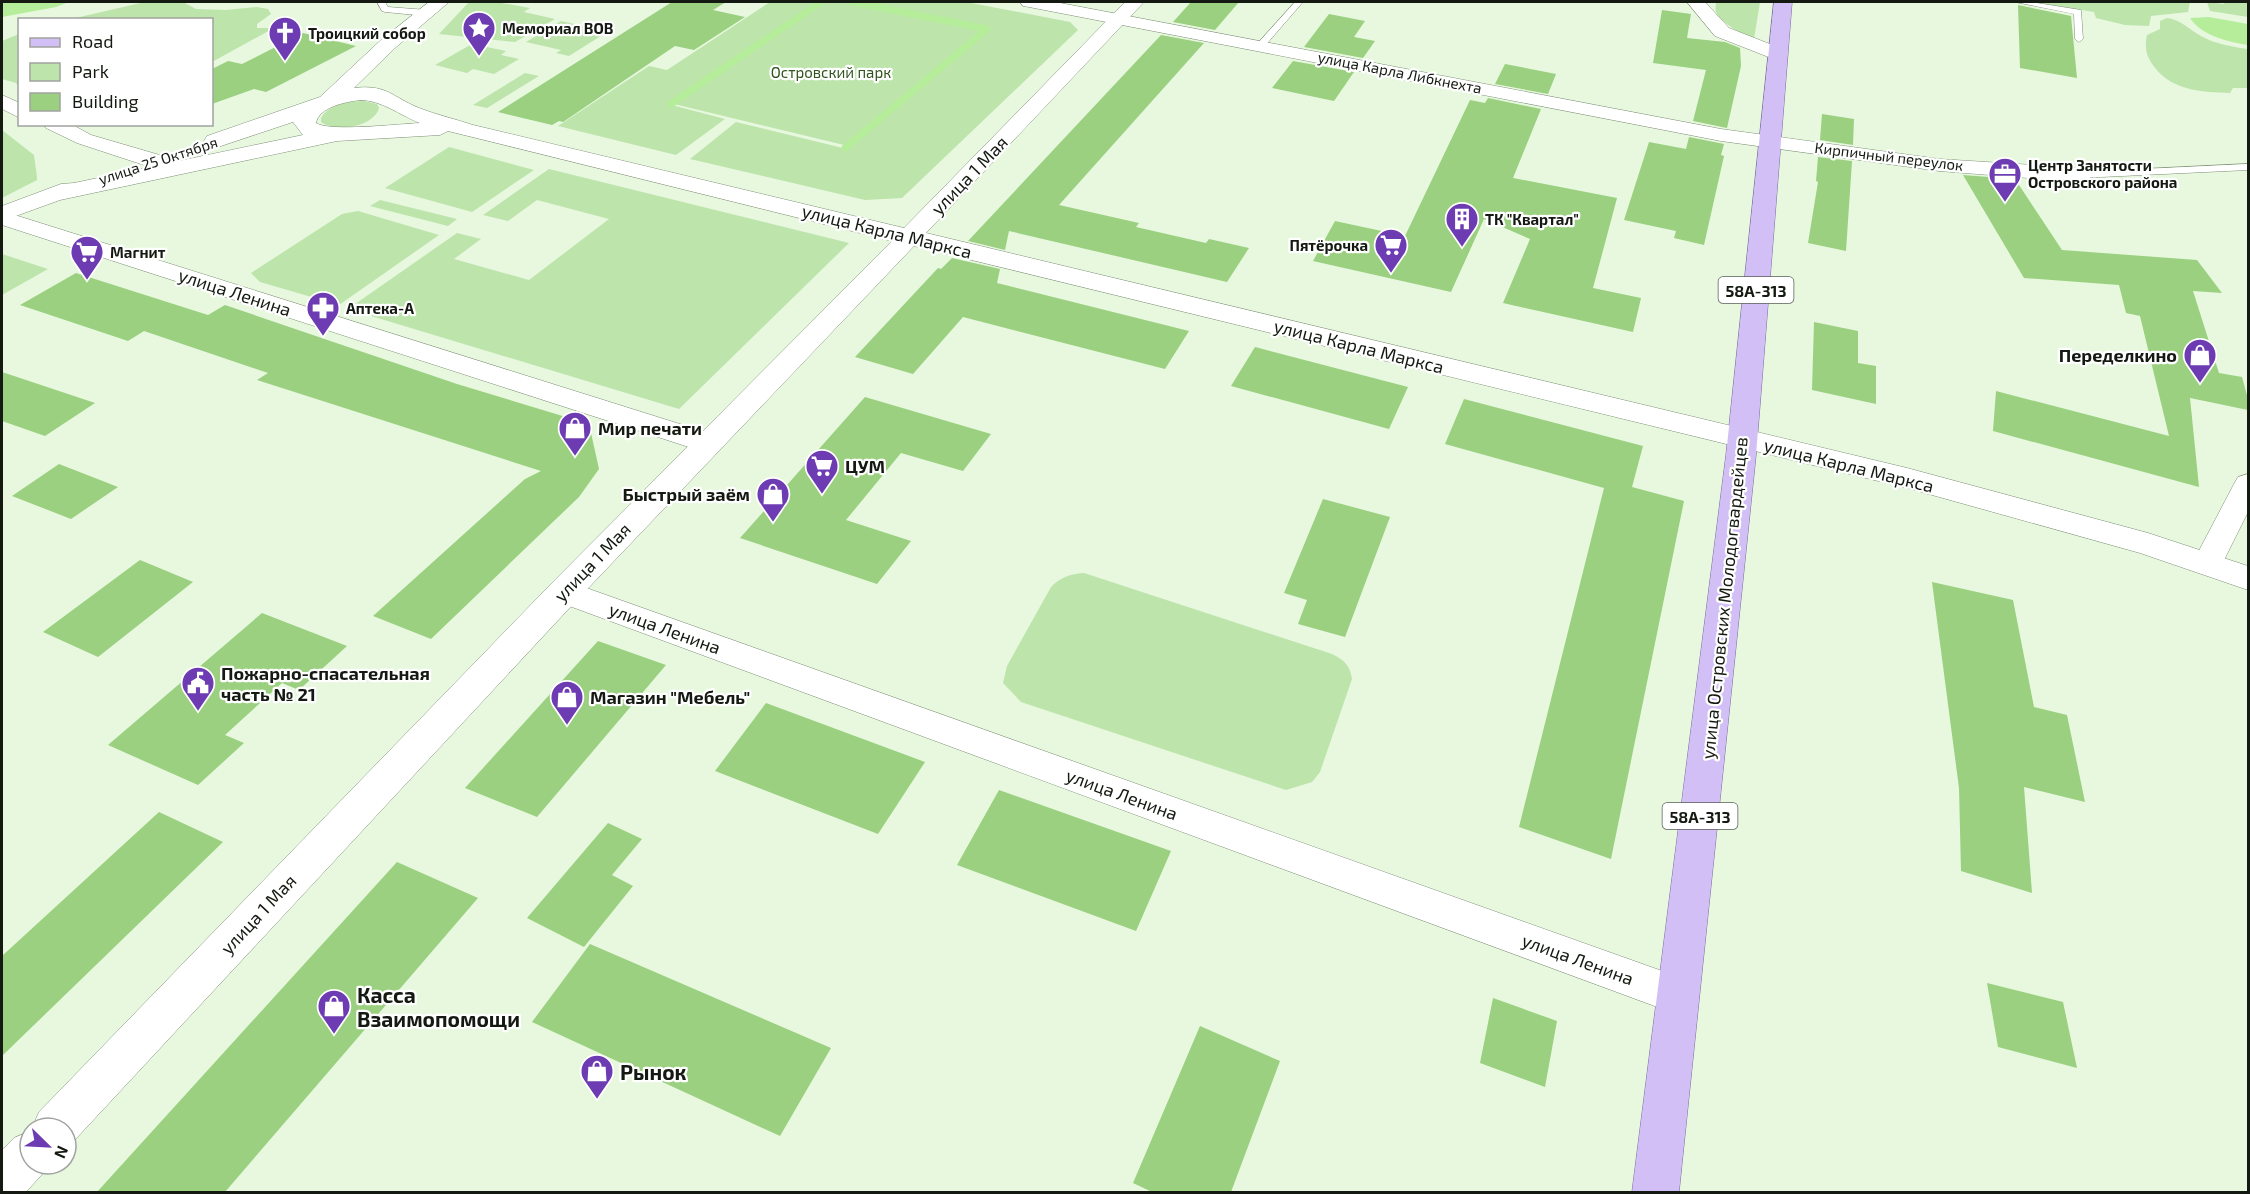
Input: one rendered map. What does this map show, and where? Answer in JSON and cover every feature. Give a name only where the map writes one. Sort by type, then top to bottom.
[{"type":"main road","name":"улица 1 Мая","points":[[66,1116],[564,592],[1135,2]]},
{"type":"main road","name":"улица Островских Молодогвардейцев","points":[[1655,1192],[1742,439],[1783,2]]},
{"type":"main road","points":[[48,196],[344,133],[380,123],[394,110],[388,87],[406,42],[434,7]]},
{"type":"main road","name":"улица 25 Октября","points":[[2,216],[48,196],[322,105],[388,44],[434,7]]},
{"type":"main road","points":[[356,94],[382,95],[466,130],[444,128],[323,134],[306,127],[304,121],[322,105],[356,94]]},
{"type":"main road","name":"улица Карла Маркса","points":[[466,130],[1907,478],[2148,544],[2248,578]]},
{"type":"main road","points":[[2,1184],[18,1167]]},
{"type":"street","name":"улица Карла Либкнехта","points":[[1029,2],[1721,135],[1770,141]]},
{"type":"street","points":[[1696,2],[1722,32],[1778,54]]},
{"type":"street","points":[[2,101],[18,111]]},
{"type":"street","points":[[57,126],[84,139],[155,161]]},
{"type":"street","name":"Кирпичный переулок","points":[[1770,141],[1939,165],[2080,175]]},
{"type":"street","name":"улица Ленина","points":[[2,216],[708,443]]},
{"type":"street","points":[[2207,564],[2248,484]]},
{"type":"street","name":"улица Ленина","points":[[564,592],[1679,996]]},
{"type":"lane","points":[[381,2],[384,9],[434,7]]},
{"type":"lane","points":[[1261,45],[1299,2]]},
{"type":"lane","points":[[2019,2],[2078,12],[2079,39]]},
{"type":"lane","points":[[2080,175],[2248,167]]},
{"type":"green space","points":[[145,2],[183,2],[196,9],[226,10],[257,7],[268,9],[271,14],[257,24],[257,28],[274,28],[213,61],[213,18],[75,18]]},
{"type":"green space","points":[[469,2],[496,2],[530,8],[524,12],[555,19],[515,42],[439,34]]},
{"type":"green space","points":[[770,2],[817,2],[668,104],[725,119],[676,155],[558,126],[649,66],[667,70]]},
{"type":"green space","name":"Островский парк","points":[[821,2],[845,2],[982,30],[844,145],[674,104]]},
{"type":"green space","points":[[862,2],[966,2],[1070,22],[1078,30],[902,198],[865,200],[690,159],[736,122],[847,149],[991,28]]},
{"type":"green space","points":[[1716,2],[1760,2],[1754,39],[1722,20],[1716,12]]},
{"type":"green space","points":[[2035,2],[2190,2],[2188,12],[2151,16],[2149,26],[2125,25],[2096,18],[2094,12]]},
{"type":"green space","points":[[2207,2],[2224,4],[2225,2],[2248,2],[2248,17],[2210,11]]},
{"type":"green space","points":[[2167,18],[2181,23],[2212,41],[2248,49],[2248,88],[2233,88],[2230,93],[2199,91],[2180,86],[2163,76],[2148,57],[2146,40],[2147,35],[2160,29],[2160,21]]},
{"type":"green space","points":[[561,21],[597,29],[601,27],[612,29],[569,56],[556,53],[561,50],[526,42]]},
{"type":"green space","points":[[18,34],[18,86],[2,79],[2,41]]},
{"type":"green space","name":"Мемориал ВОВ","points":[[472,44],[506,51],[501,55],[519,59],[494,74],[473,69],[467,73],[435,65]]},
{"type":"green space","points":[[525,73],[539,76],[487,108],[473,105]]},
{"type":"green space","points":[[364,101],[377,104],[379,108],[376,115],[362,124],[335,127],[321,122],[324,113],[334,106]]},
{"type":"green space","points":[[2,130],[34,155],[37,180],[2,198]]},
{"type":"green space","points":[[449,147],[534,170],[472,212],[385,188]]},
{"type":"green space","points":[[549,169],[849,243],[679,409],[348,309],[457,233],[481,239],[454,259],[529,280],[609,219],[537,200],[508,221],[483,215]]},
{"type":"green space","points":[[380,200],[457,219],[448,226],[370,206]]},
{"type":"green space","points":[[358,211],[439,235],[339,305],[260,282],[251,273],[342,214]]},
{"type":"green space","points":[[2,254],[48,269],[2,295]]},
{"type":"green space","points":[[1084,573],[1332,654],[1343,661],[1350,670],[1352,679],[1320,772],[1312,782],[1286,790],[1021,702],[1003,683],[1007,666],[1051,587],[1066,577]]},
{"type":"shaded area","points":[[2,2],[69,2],[56,7],[2,17]]},
{"type":"shaded area","points":[[2209,17],[2248,24],[2248,45],[2209,34],[2190,18]]},
{"type":"building","points":[[672,2],[726,2],[713,10],[745,17],[694,50],[675,46],[563,122],[559,121],[552,125],[498,112]]},
{"type":"building","points":[[1191,2],[1239,2],[1215,30],[1173,22]]},
{"type":"building","points":[[2018,5],[2071,16],[2077,78],[2020,68]]},
{"type":"building","points":[[1662,10],[1691,14],[1687,38],[1725,42],[1740,48],[1741,66],[1727,128],[1693,121],[1706,70],[1653,63]]},
{"type":"building","points":[[1329,14],[1365,21],[1354,37],[1375,41],[1363,58],[1304,47]]},
{"type":"building","name":"Троицкий собор","points":[[303,33],[356,46],[266,92],[254,89],[213,104],[213,68],[228,61],[242,64]]},
{"type":"building","points":[[1161,35],[1204,43],[1059,205],[1139,223],[1136,227],[1206,243],[1209,239],[1249,248],[1227,282],[1009,231],[1005,250],[968,241]]},
{"type":"building","points":[[1293,61],[1354,72],[1334,101],[1272,88]]},
{"type":"building","points":[[1505,64],[1556,74],[1548,94],[1495,84]]},
{"type":"building","name":"ТК \"Квартал\"","points":[[1488,98],[1541,109],[1513,178],[1617,198],[1593,288],[1641,298],[1633,332],[1503,303],[1530,239],[1484,219],[1451,292],[1313,261],[1335,221],[1405,236],[1470,100],[1485,103]]},
{"type":"building","points":[[1822,114],[1854,119],[1853,145],[1820,140]]},
{"type":"building","points":[[1689,137],[1724,144],[1721,155],[1724,156],[1704,245],[1674,238],[1676,231],[1624,220],[1649,142],[1686,149]]},
{"type":"building","points":[[1818,157],[1852,161],[1846,251],[1808,243],[1818,182],[1816,181]]},
{"type":"building","points":[[1963,175],[2015,179],[2062,250],[2197,260],[2222,293],[2193,291],[2219,373],[2242,377],[2248,399],[2248,410],[2190,398],[2199,487],[1993,431],[1996,391],[2169,436],[2140,316],[2126,313],[2119,285],[2024,278]]},
{"type":"building","points":[[952,258],[1000,269],[997,283],[1189,331],[1165,369],[963,317],[913,374],[855,357],[938,268],[941,269]]},
{"type":"building","points":[[76,273],[208,315],[225,305],[457,384],[589,424],[599,469],[579,497],[431,639],[373,616],[525,479],[541,471],[257,380],[268,373],[144,331],[128,341],[20,305]]},
{"type":"building","points":[[1814,322],[1858,331],[1858,363],[1876,366],[1876,404],[1812,390]]},
{"type":"building","points":[[1255,347],[1408,387],[1389,429],[1231,386]]},
{"type":"building","points":[[2,372],[95,403],[45,436],[2,421]]},
{"type":"building","name":"ЦУМ","points":[[865,397],[991,434],[963,471],[901,453],[846,520],[911,541],[877,584],[740,538]]},
{"type":"building","points":[[1464,399],[1643,446],[1632,487],[1684,501],[1611,859],[1519,827],[1604,488],[1445,444]]},
{"type":"building","points":[[59,464],[118,487],[71,519],[12,496]]},
{"type":"building","points":[[1323,499],[1390,517],[1345,637],[1298,624],[1307,600],[1284,593]]},
{"type":"building","points":[[140,560],[193,582],[98,657],[43,632]]},
{"type":"building","points":[[1932,582],[2013,600],[2034,707],[2067,715],[2085,802],[2024,787],[2032,893],[1961,871],[1959,788]]},
{"type":"building","name":"Пожарно-спасательная часть № 21","points":[[262,613],[347,646],[299,690],[282,683],[225,735],[244,743],[198,785],[108,745]]},
{"type":"building","name":"Магазин \"Мебель\"","points":[[598,641],[666,665],[537,817],[465,788]]},
{"type":"building","points":[[766,703],[925,762],[878,834],[715,771]]},
{"type":"building","points":[[999,790],[1171,851],[1136,931],[957,865]]},
{"type":"building","points":[[159,812],[223,842],[2,1056],[2,956]]},
{"type":"building","points":[[608,823],[642,839],[612,875],[633,886],[584,947],[527,918]]},
{"type":"building","points":[[397,862],[478,898],[225,1192],[97,1192]]},
{"type":"building","points":[[590,944],[831,1048],[780,1136],[532,1022]]},
{"type":"building","points":[[1987,983],[2063,1002],[2077,1068],[1998,1047]]},
{"type":"building","points":[[1493,998],[1557,1021],[1545,1087],[1480,1063]]},
{"type":"building","points":[[1200,1026],[1280,1061],[1231,1192],[1152,1192],[1133,1183]]},
{"type":"waterway","points":[[671,104],[821,2]]},
{"type":"waterway","points":[[845,148],[987,29],[853,2]]},
{"type":"place","name":"Мемориал ВОВ","points":[[479,57]]},
{"type":"place","name":"Троицкий собор","points":[[285,62]]},
{"type":"place","name":"Центр Занятости Островского района","points":[[2005,203]]},
{"type":"place","name":"ТК \"Квартал\"","points":[[1462,248]]},
{"type":"place","name":"Пятёрочка","points":[[1391,274]]},
{"type":"place","name":"Магнит","points":[[87,281]]},
{"type":"place","name":"Аптека-А","points":[[323,337]]},
{"type":"place","name":"Переделкино","points":[[2200,384]]},
{"type":"place","name":"Мир печати","points":[[575,457]]},
{"type":"place","name":"ЦУМ","points":[[822,495]]},
{"type":"place","name":"Быстрый заём","points":[[773,523]]},
{"type":"place","name":"Пожарно-спасательная часть № 21","points":[[198,712]]},
{"type":"place","name":"Магазин \"Мебель\"","points":[[567,726]]},
{"type":"place","name":"Касса Взаимопомощи","points":[[334,1035]]},
{"type":"place","name":"Рынок","points":[[597,1100]]}]
